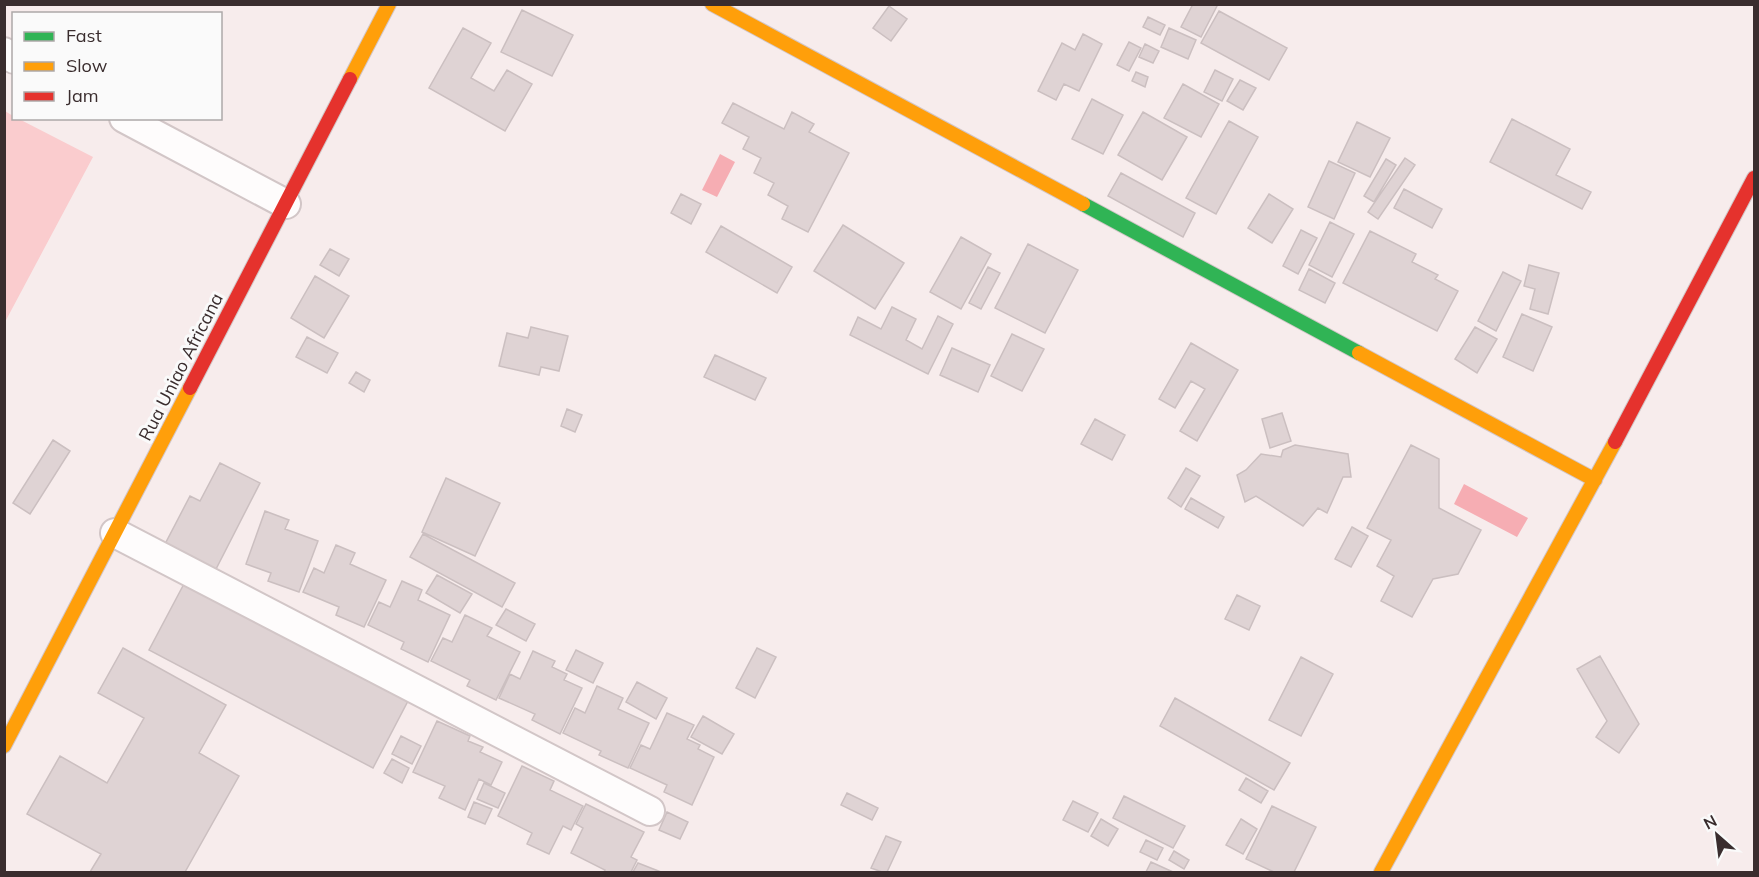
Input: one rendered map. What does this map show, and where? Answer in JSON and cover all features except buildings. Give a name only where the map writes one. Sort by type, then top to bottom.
[{"type":"street","name":"Rua Uniao Africana","points":[[4,746],[389,4]]},
{"type":"street","points":[[712,4],[1594,480]]},
{"type":"street","points":[[128,120],[286,204]]},
{"type":"street","points":[[1381,873],[1755,178]]},
{"type":"street","points":[[116,533],[650,811]]},
{"type":"shaded area","points":[[5,111],[12,115],[12,120],[21,120],[93,157],[5,322]]},
{"type":"shaded area","points":[[720,154],[735,162],[717,197],[702,190]]},
{"type":"shaded area","points":[[1464,484],[1528,518],[1517,537],[1454,504]]},
{"type":"traffic: fast","points":[[1083,204],[1359,353]]},
{"type":"traffic: slow","points":[[350,79],[389,4]]},
{"type":"traffic: slow","points":[[712,4],[1083,204]]},
{"type":"traffic: slow","points":[[1359,353],[1595,480]]},
{"type":"traffic: slow","points":[[4,746],[190,388]]},
{"type":"traffic: slow","points":[[1381,872],[1615,442]]},
{"type":"traffic: jam","points":[[190,388],[350,79]]},
{"type":"traffic: jam","points":[[1615,442],[1754,178]]}]
